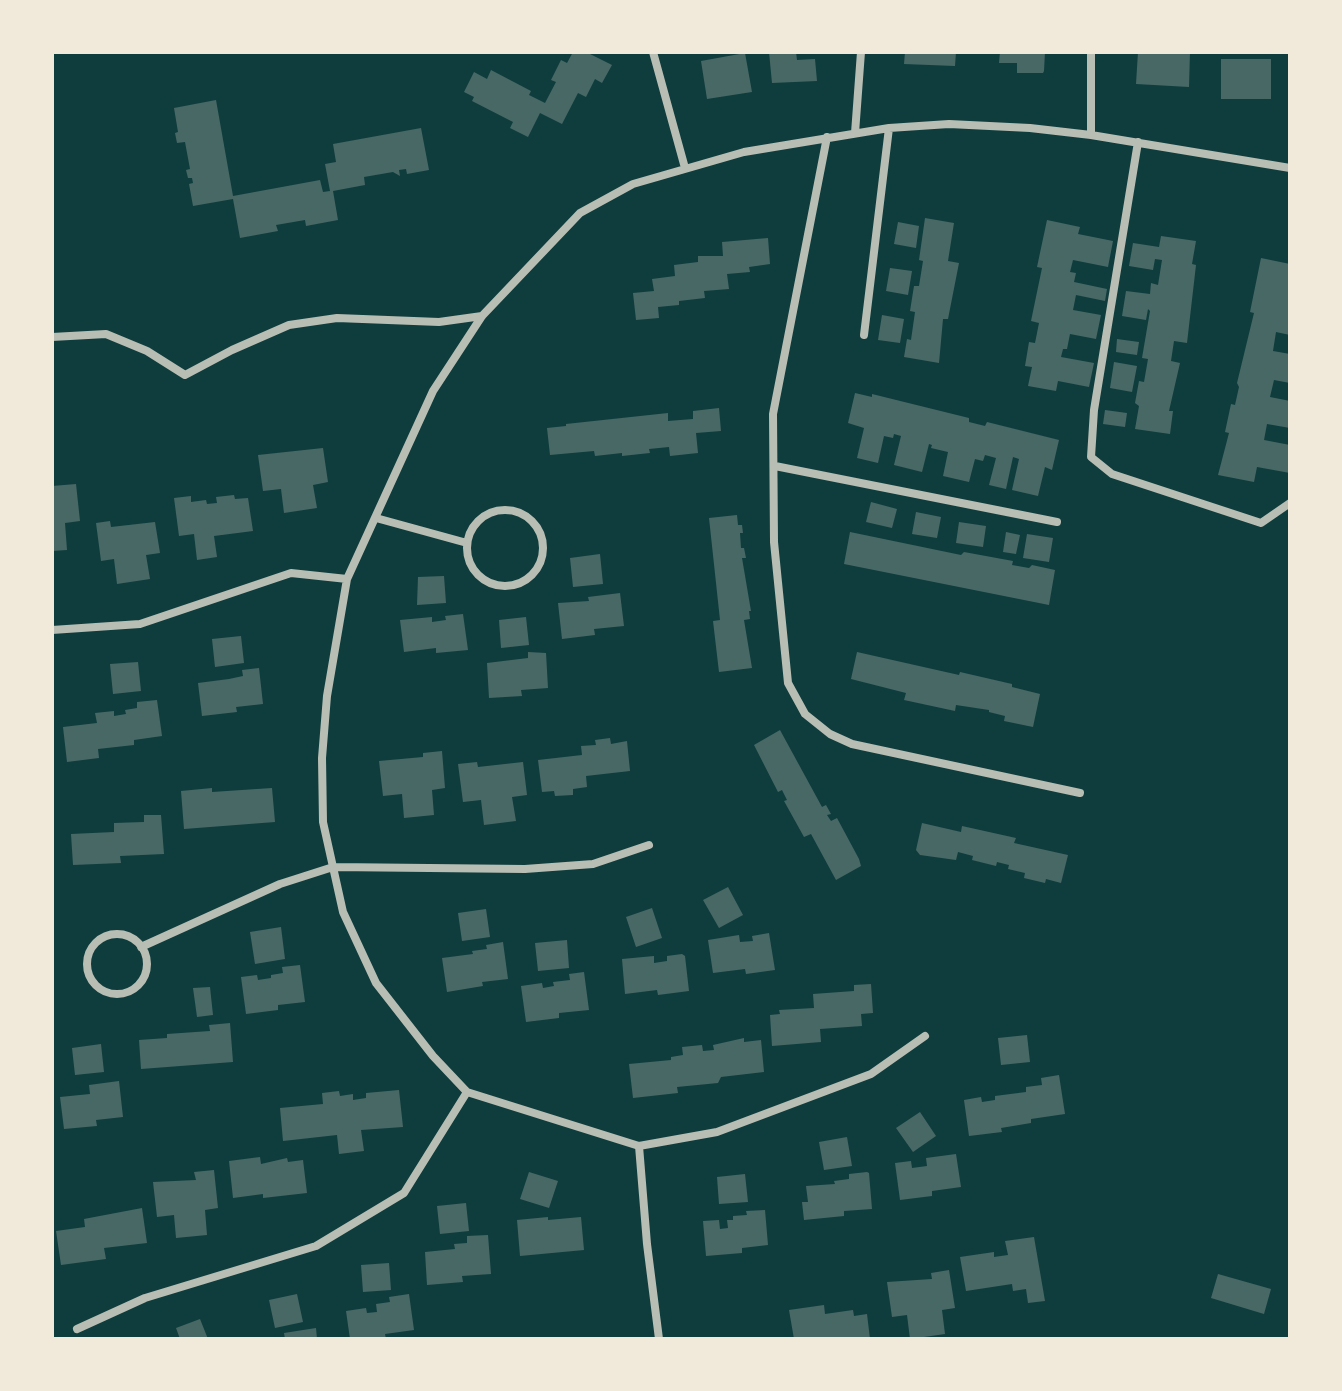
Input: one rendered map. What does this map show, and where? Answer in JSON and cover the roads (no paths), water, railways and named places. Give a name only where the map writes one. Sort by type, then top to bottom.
[{"type":"street","points":[[653,52],[685,168]]},
{"type":"street","points":[[855,133],[861,52]]},
{"type":"street","points":[[1091,52],[1091,135]]},
{"type":"street","points":[[925,1036],[871,1074],[717,1132],[639,1146],[467,1092],[433,1056],[376,983],[343,912],[323,822],[322,758],[327,696],[347,579],[433,391],[482,316],[580,213],[633,184],[744,152],[889,128],[949,124],[1091,135],[1290,168]]},
{"type":"street","points":[[864,335],[889,128]]},
{"type":"street","points":[[827,137],[773,414],[774,542],[788,683],[805,714],[830,734],[852,744],[1080,793]]},
{"type":"street","points":[[1138,142],[1094,410],[1091,457],[1112,474],[1261,523],[1290,503]]},
{"type":"street","points":[[52,337],[106,334],[147,351],[185,375],[289,325],[337,318],[439,322],[482,316]]},
{"type":"street","points":[[775,466],[1057,522]]},
{"type":"street","points":[[513,510],[525,515],[540,534],[542,558],[527,578],[516,584],[491,583],[472,567],[467,543],[478,520],[489,513],[513,510]]},
{"type":"street","points":[[376,518],[467,543]]},
{"type":"street","points":[[52,630],[140,624],[291,573],[347,579]]},
{"type":"street","points":[[141,947],[280,884],[333,867],[525,869],[593,864],[649,845]]},
{"type":"street","points":[[118,934],[135,940],[141,947],[147,966],[138,985],[129,991],[109,993],[92,981],[87,962],[93,945],[100,939],[118,934]]},
{"type":"street","points":[[77,1329],[145,1298],[316,1246],[404,1193],[467,1092]]},
{"type":"street","points":[[639,1146],[659,1339]]}]
